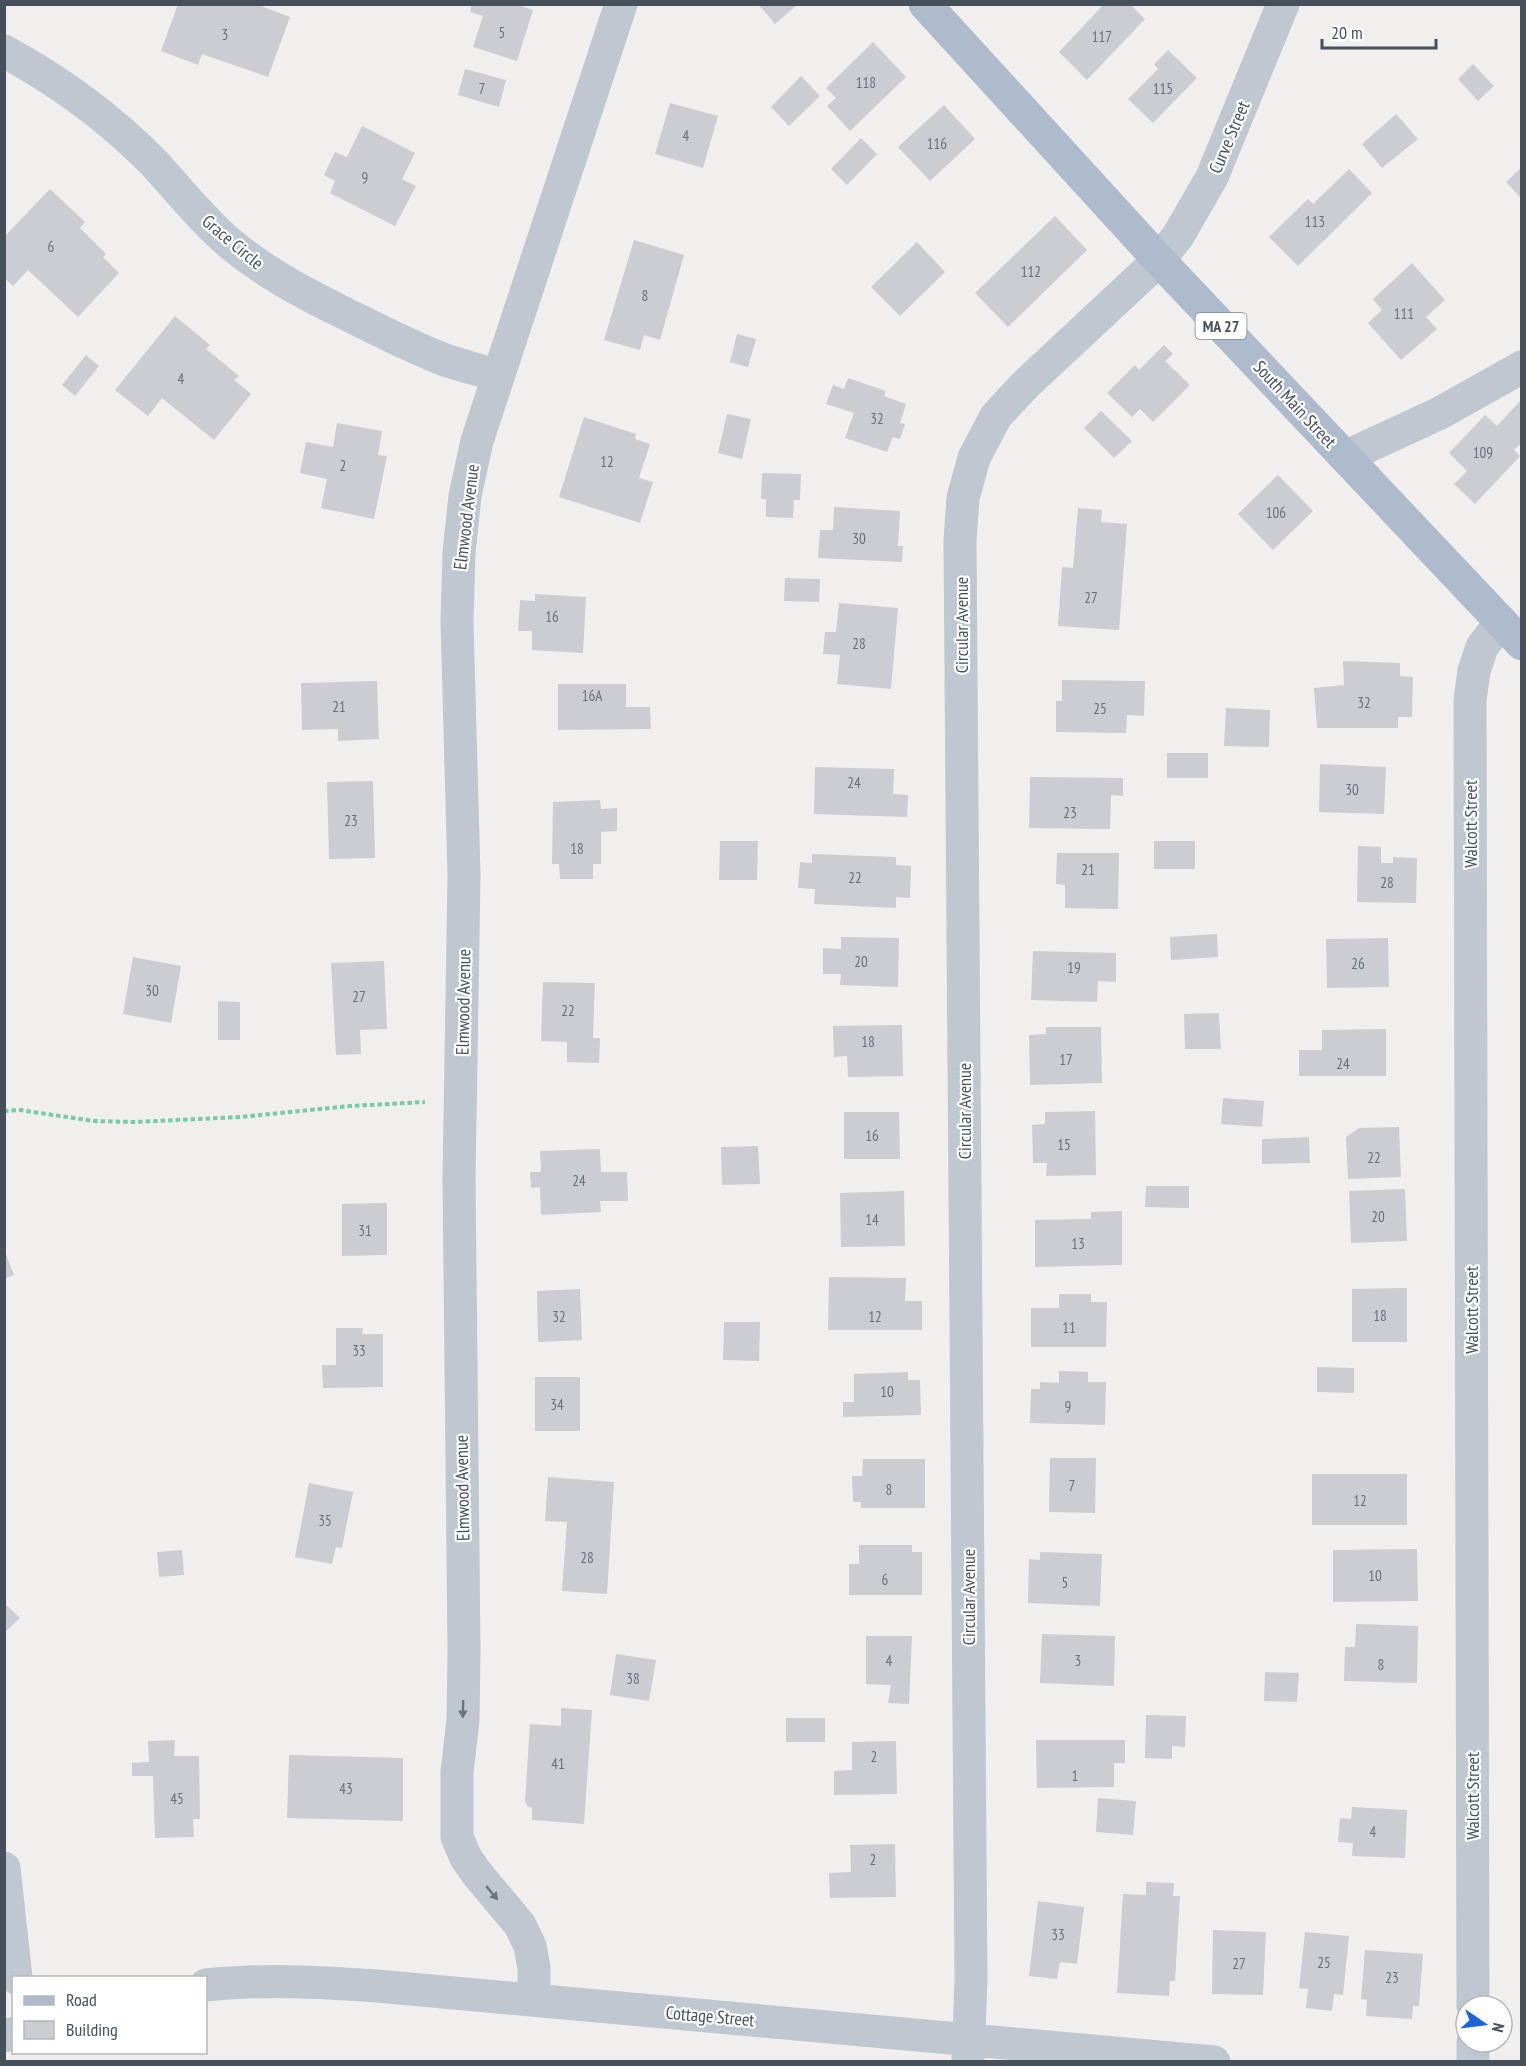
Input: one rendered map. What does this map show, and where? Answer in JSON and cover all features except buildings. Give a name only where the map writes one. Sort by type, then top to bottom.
[{"type":"main road","name":"South Main Street","points":[[925,4],[1159,260],[1511,633]]},
{"type":"street","name":"Elmwood Avenue","points":[[534,2000],[534,1968],[530,1946],[520,1925],[466,1858],[457,1837],[464,1650],[459,1191],[464,910],[457,622],[459,553],[465,496],[477,441],[621,4]]},
{"type":"street","name":"Curve Street","points":[[1159,260],[1178,236],[1212,177],[1282,4]]},
{"type":"street","name":"Grace Circle","points":[[4,51],[71,93],[118,129],[155,164],[188,203],[226,239],[260,266],[305,294],[396,339],[444,359],[498,376]]},
{"type":"street","name":"Circular Avenue","points":[[969,2050],[971,1979],[960,553],[963,498],[974,458],[996,416],[1159,260]]},
{"type":"street","points":[[1345,457],[1440,413],[1521,367]]},
{"type":"street","name":"Walcott Street","points":[[1473,1994],[1470,700],[1474,671],[1482,647],[1511,633]]},
{"type":"street","points":[[4,1868],[16,1976]]},
{"type":"street","name":"Cottage Street","points":[[207,1985],[243,1981],[303,1981],[534,2000],[969,2050],[1214,2061]]},
{"type":"path","points":[[4,1111],[20,1110],[94,1121],[135,1122],[240,1118],[350,1106],[461,1101]]}]
